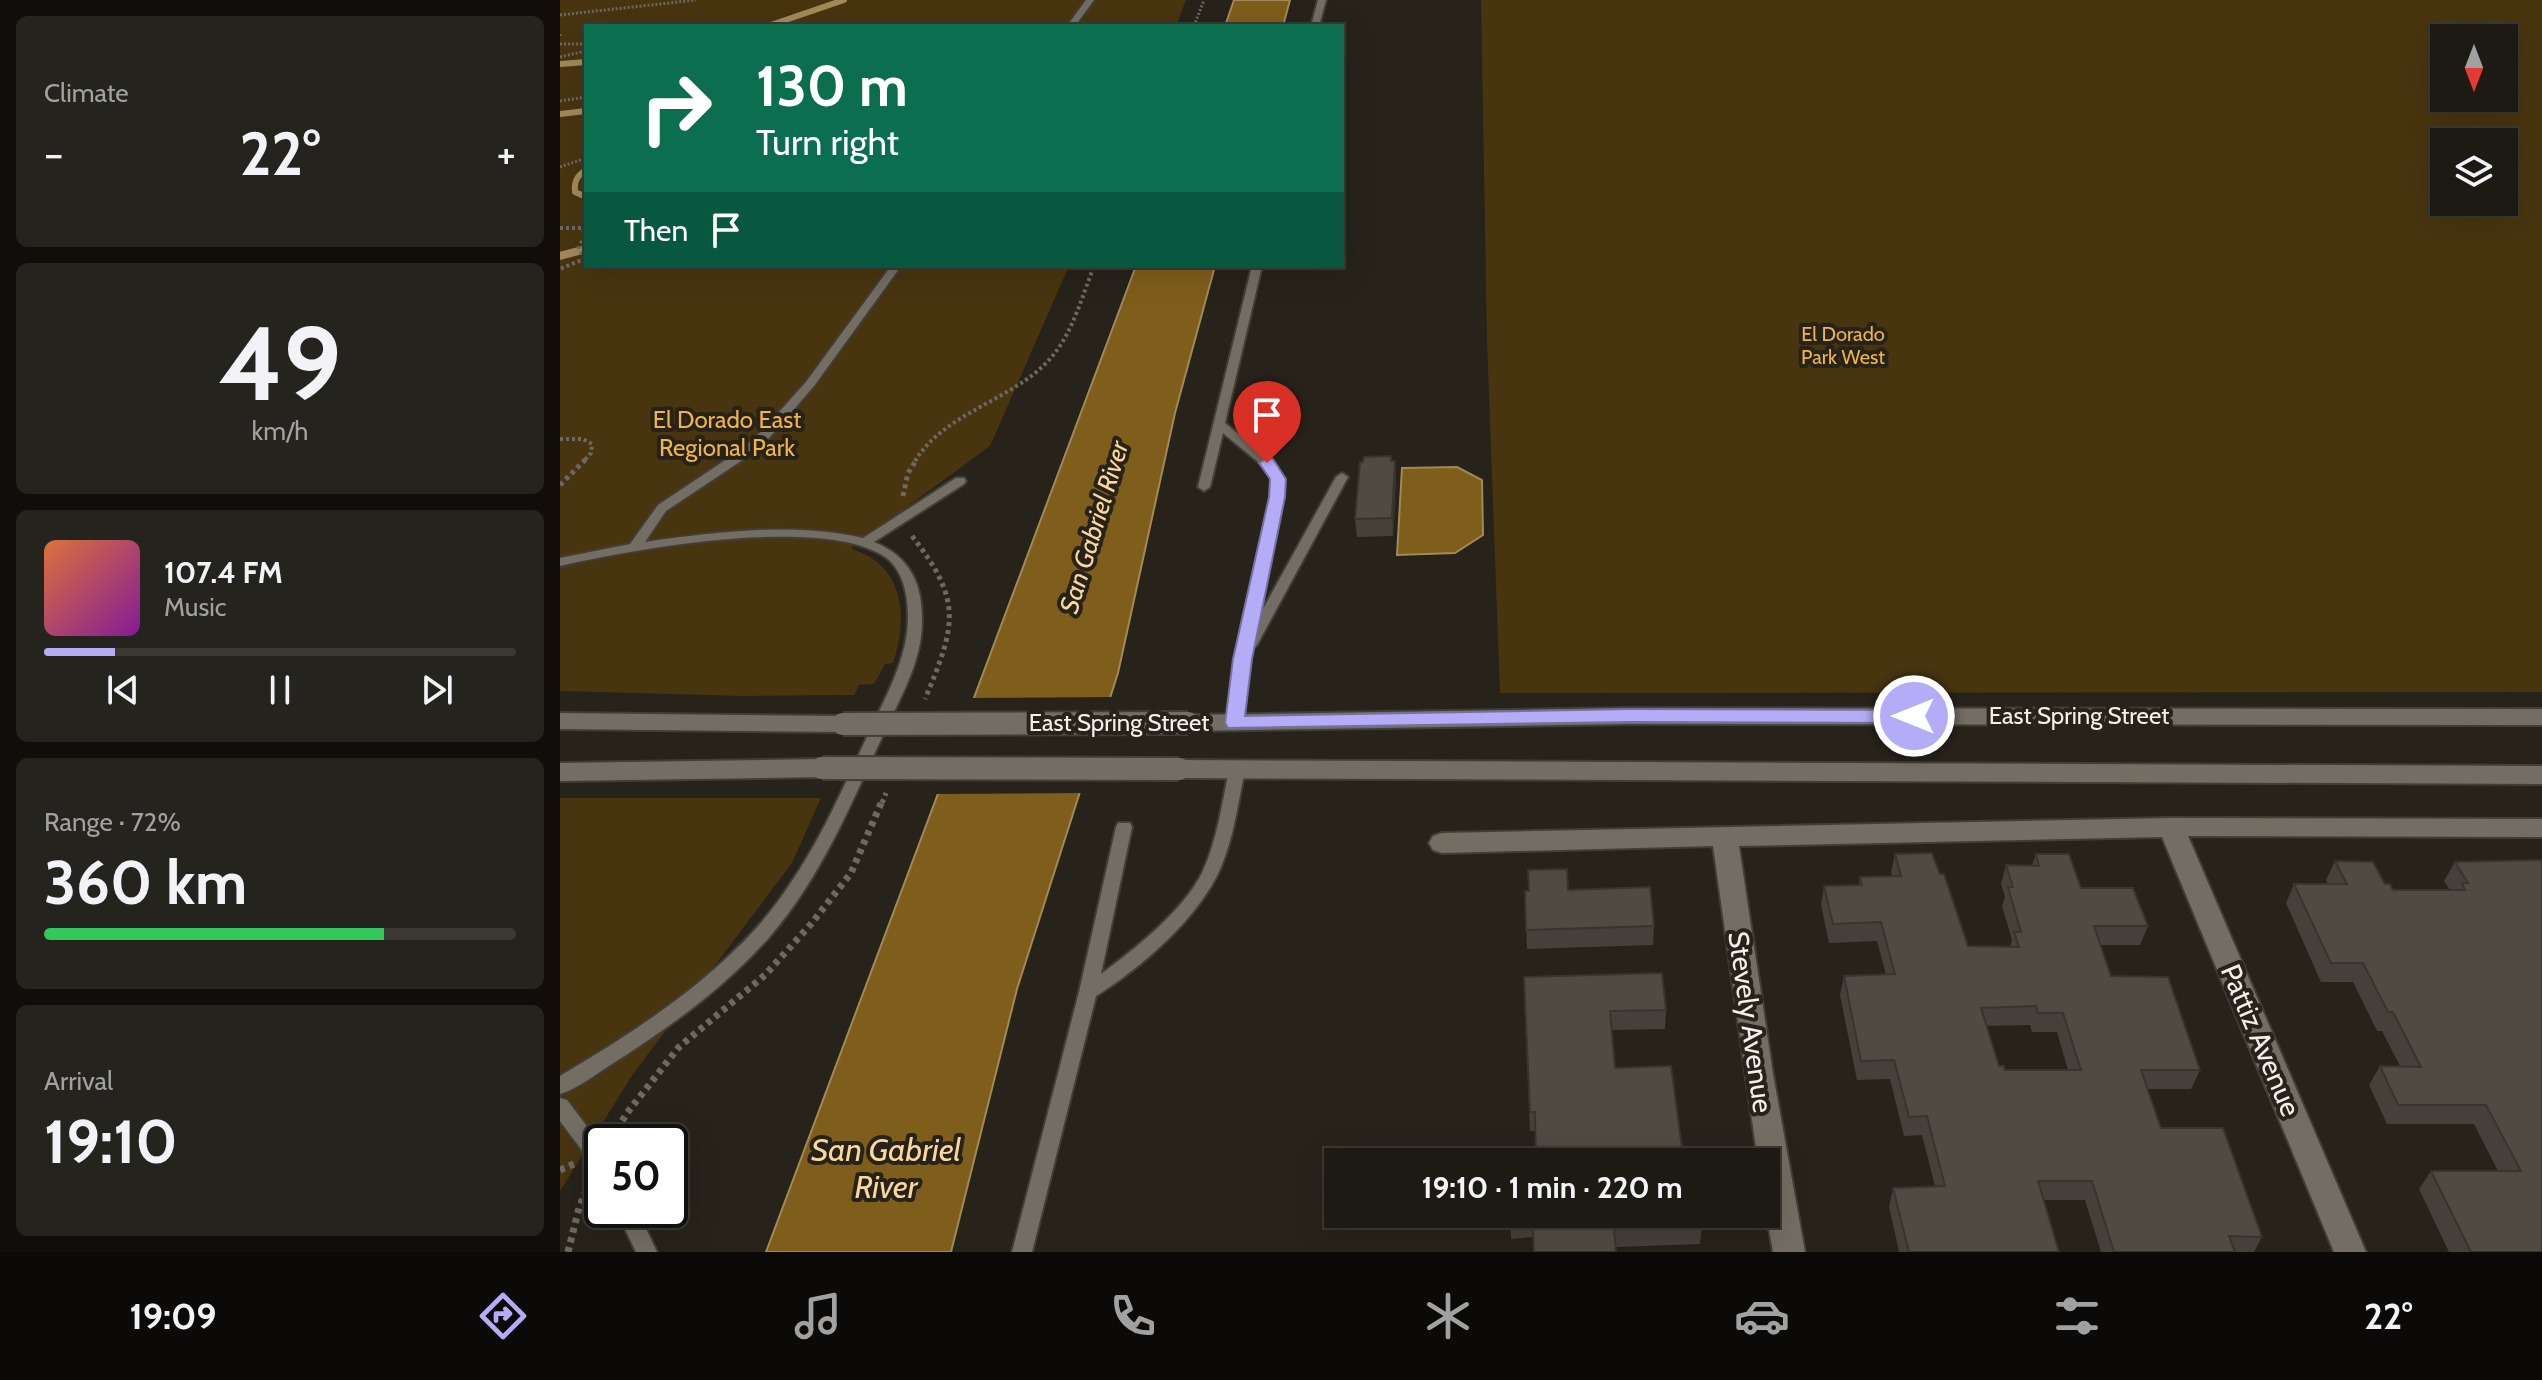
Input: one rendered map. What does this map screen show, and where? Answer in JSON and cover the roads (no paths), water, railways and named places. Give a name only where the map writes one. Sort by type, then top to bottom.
[{"type":"main road","name":"East Spring Street","points":[[560,721],[843,724],[1235,723],[1631,716],[2542,717]]},
{"type":"main road","name":"East Spring Street","points":[[560,772],[822,768],[2542,775]]},
{"type":"main road","points":[[1442,843],[2171,827],[2542,828]]},
{"type":"main road","name":"Pattiz Avenue","points":[[2171,827],[2350,1252]]},
{"type":"main road","name":"Stevely Avenue","points":[[1725,838],[1758,1074],[1789,1252]]},
{"type":"lane","points":[[1072,24],[1090,0]]},
{"type":"lane","points":[[1316,24],[1322,0]]},
{"type":"lane","points":[[636,545],[662,508],[743,454],[776,423],[810,384],[895,268]]},
{"type":"lane","points":[[1204,487],[1257,268]]},
{"type":"lane","points":[[1219,424],[1267,463],[1278,479],[1277,497],[1242,659],[1235,723]]},
{"type":"lane","points":[[1242,659],[1342,477]]},
{"type":"lane","points":[[867,541],[960,481]]},
{"type":"lane","points":[[560,562],[636,545],[787,534],[836,535],[867,541],[890,554],[905,574],[915,608],[915,633],[895,691],[823,846],[766,930],[736,960],[665,1019],[560,1086]]},
{"type":"lane","points":[[1088,992],[1113,979],[1166,927],[1207,880],[1227,825],[1237,770]]},
{"type":"lane","points":[[1022,1252],[1088,992],[1124,827]]},
{"type":"lane","points":[[560,1106],[584,1138]]},
{"type":"lane","points":[[635,1228],[647,1252]]},
{"type":"water","points":[[1234,0],[1290,0],[1284,24],[1226,24]]},
{"type":"water","name":"San Gabriel River","points":[[1135,268],[1214,268],[1175,413],[1118,673],[1017,989],[951,1252],[766,1252]]},
{"type":"water","points":[[1457,467],[1482,480],[1483,535],[1455,553],[1397,555],[1402,468]]},
{"type":"waterway","points":[[774,24],[844,0]]},
{"type":"waterway","points":[[560,64],[584,62]]},
{"type":"waterway","points":[[560,114],[584,111]]},
{"type":"waterway","points":[[584,171],[577,179],[575,188],[575,192],[584,196]]},
{"type":"waterway","points":[[560,256],[584,250]]},
{"type":"park label","name":"El Dorado Park West","points":[[1843,346]]},
{"type":"park label","name":"El Dorado East Regional Park","points":[[727,434]]}]
